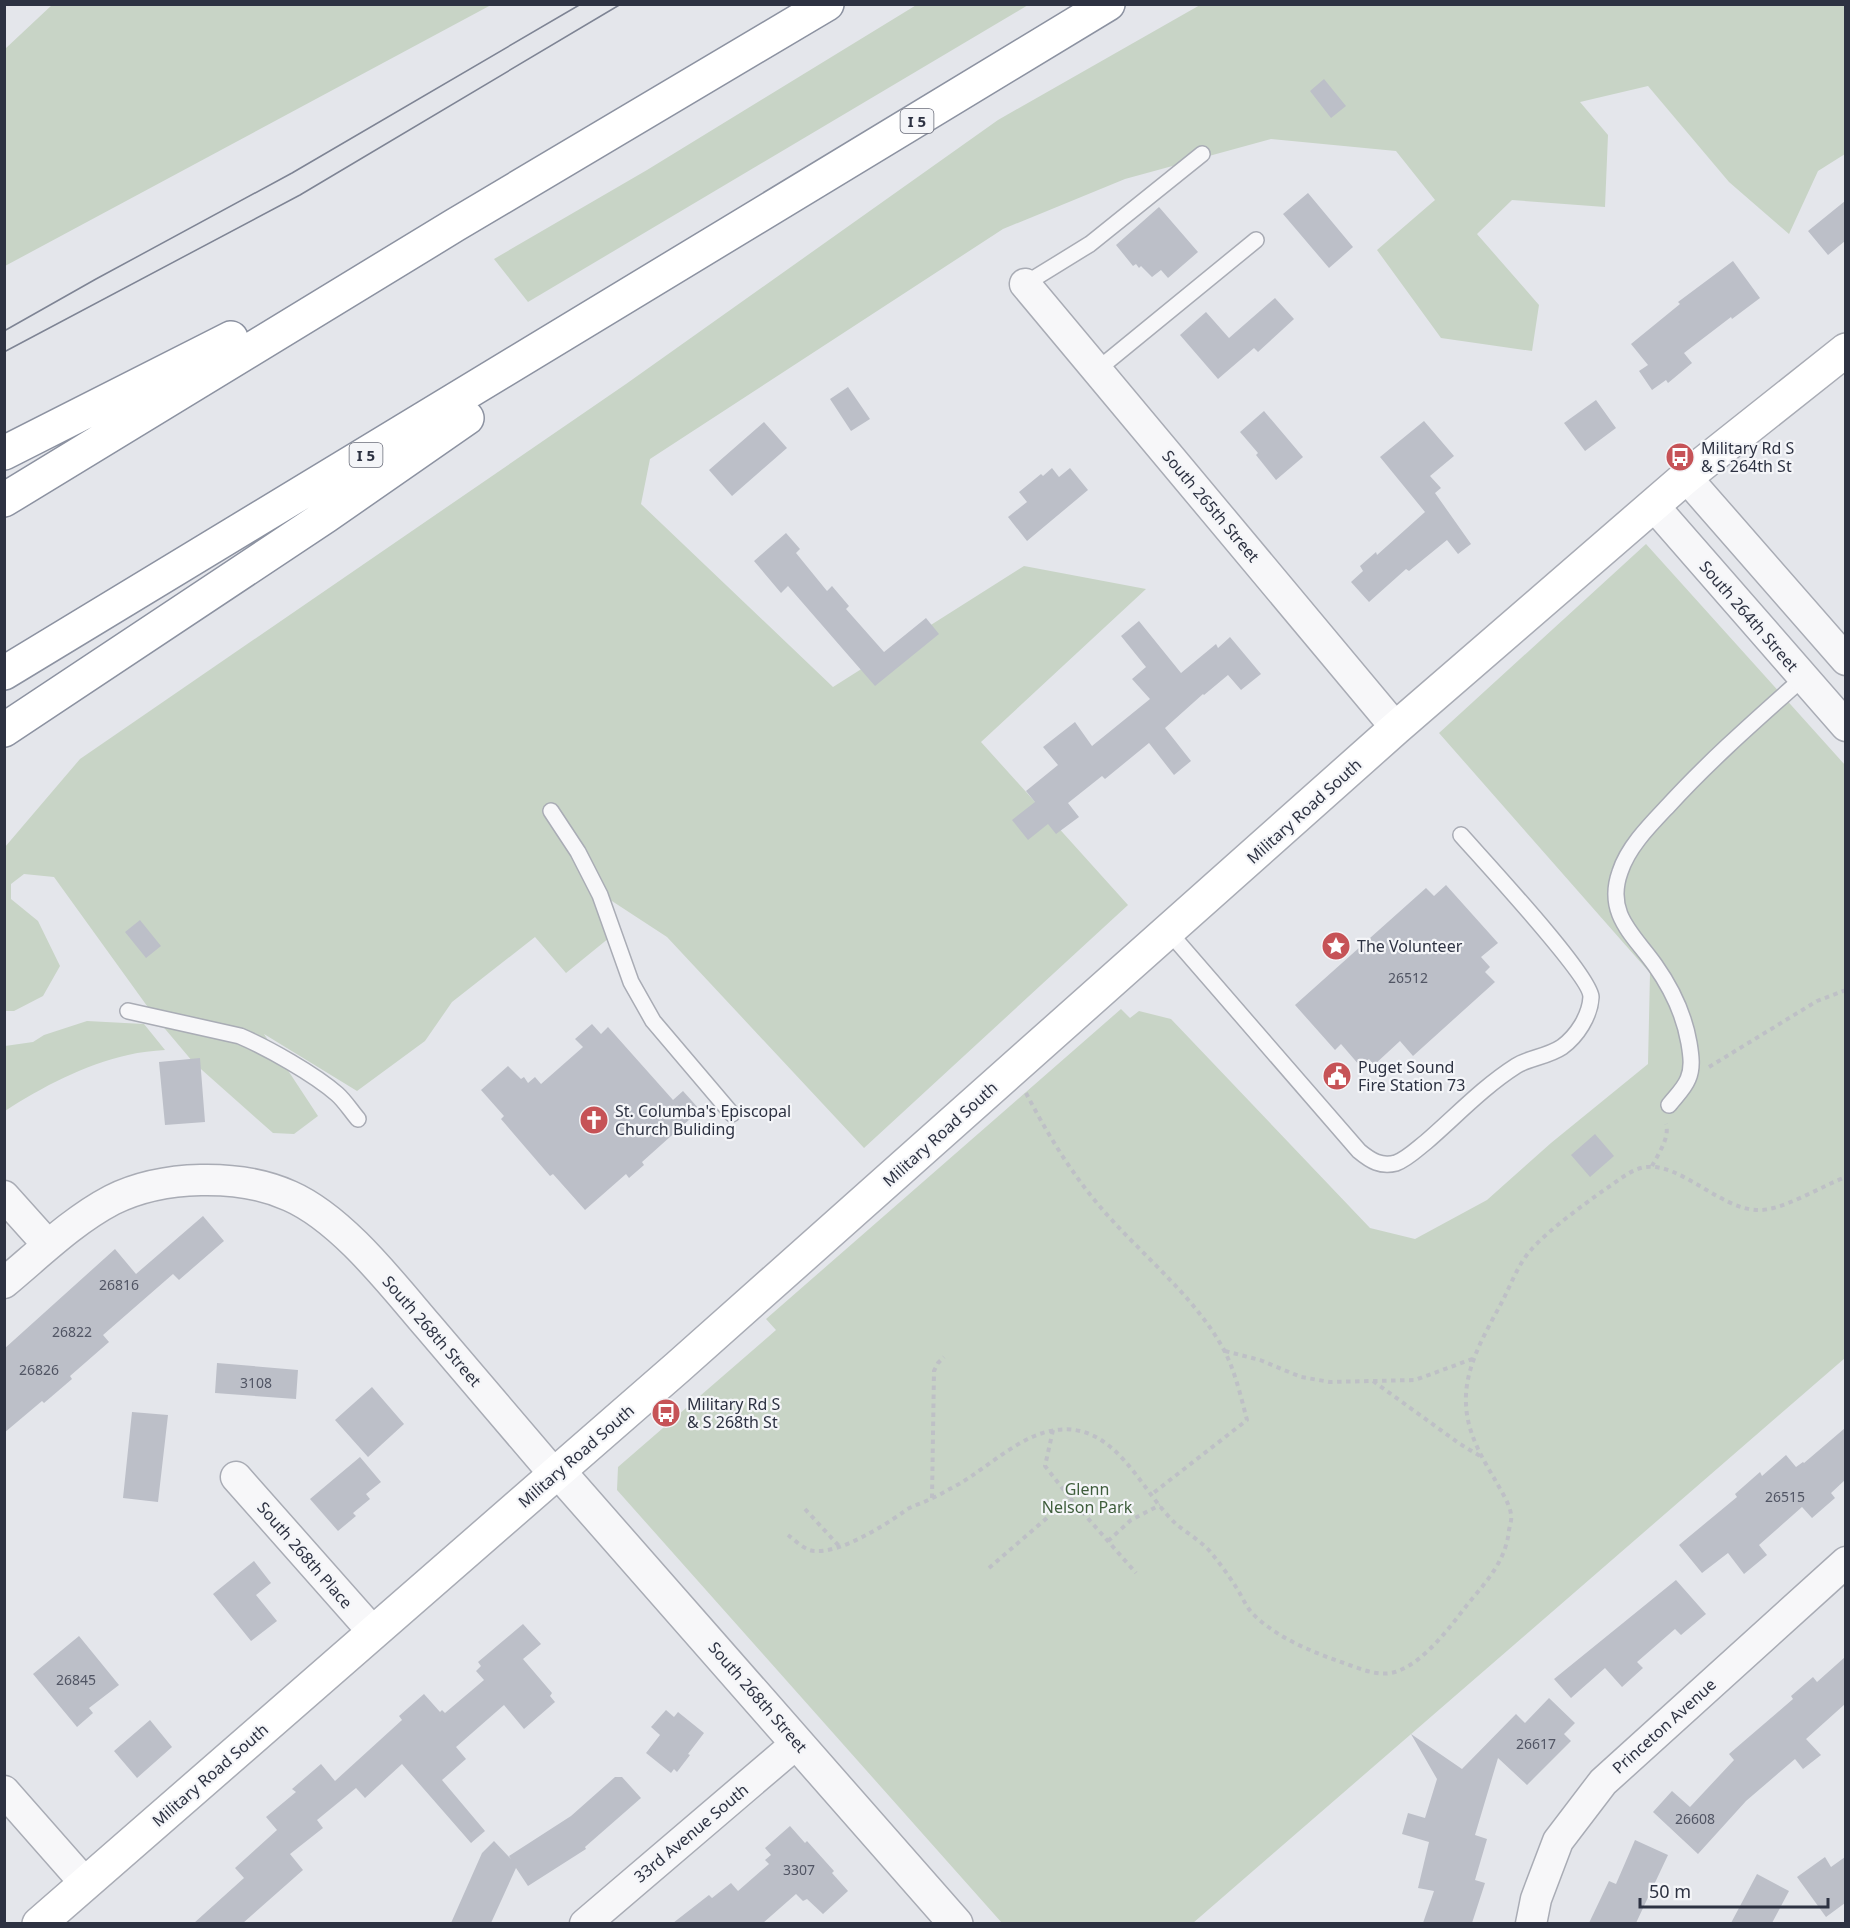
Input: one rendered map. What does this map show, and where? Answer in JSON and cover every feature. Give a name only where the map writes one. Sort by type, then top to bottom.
[{"type":"main road","points":[[4,500],[455,225],[827,4]]},
{"type":"main road","name":"I 5","points":[[4,673],[1108,4]]},
{"type":"main road","points":[[4,453],[455,225]]},
{"type":"main road","points":[[4,730],[326,516],[726,237]]},
{"type":"main road","name":"Military Road South","points":[[39,1923],[557,1473],[1169,932],[1396,728],[1686,477],[1845,350]]},
{"type":"street","name":"South 265th Street","points":[[1025,284],[1396,728]]},
{"type":"street","points":[[1686,477],[1845,661],[1803,678]]},
{"type":"street","name":"South 264th Street","points":[[1653,505],[1845,726]]},
{"type":"street","name":"South 268th Street","points":[[4,1283],[67,1229],[113,1200],[147,1188],[193,1180],[243,1182],[290,1196],[328,1220],[371,1259],[557,1473],[956,1923]]},
{"type":"street","points":[[4,1196],[48,1245]]},
{"type":"street","name":"South 268th Place","points":[[236,1477],[374,1632]]},
{"type":"street","name":"Princeton Avenue","points":[[1532,1923],[1536,1899],[1558,1841],[1603,1782],[1845,1562]]},
{"type":"street","name":"33rd Avenue South","points":[[585,1923],[797,1743]]},
{"type":"street","points":[[4,1791],[67,1851],[86,1883]]},
{"type":"lane","points":[[1025,284],[1090,244],[1202,154]]},
{"type":"lane","points":[[1097,370],[1256,240]]},
{"type":"lane","points":[[1669,1105],[1688,1079],[1692,1065],[1686,1026],[1678,1002],[1666,982],[1621,920],[1616,891],[1619,873],[1653,823],[1685,788],[1733,739],[1803,678]]},
{"type":"lane","points":[[551,811],[579,852],[596,886],[631,982],[653,1021],[732,1114]]},
{"type":"lane","points":[[1169,932],[1359,1151],[1370,1160],[1382,1165],[1397,1162],[1424,1144],[1498,1078],[1519,1064],[1539,1059],[1562,1046],[1577,1031],[1588,1015],[1591,995],[1583,978],[1566,955],[1461,835]]},
{"type":"lane","points":[[128,1011],[240,1036],[253,1042],[323,1083],[339,1096],[357,1119]]},
{"type":"path","points":[[1688,1079],[1817,1001],[1845,990]]},
{"type":"path","points":[[1026,1092],[1045,1129],[1074,1173],[1110,1217],[1206,1323],[1224,1351],[1237,1385],[1247,1420],[1152,1494]]},
{"type":"path","points":[[1652,1166],[1666,1139],[1668,1129],[1663,1114],[1669,1105]]},
{"type":"path","points":[[788,1535],[806,1549],[814,1551],[839,1546],[867,1536],[891,1522],[905,1510],[962,1482],[1019,1444],[1042,1433],[1053,1430],[1080,1431],[1099,1438],[1129,1464],[1177,1524],[1211,1552],[1237,1588],[1250,1612],[1270,1628],[1295,1643],[1371,1673],[1396,1672],[1418,1659],[1449,1627],[1498,1568],[1508,1543],[1511,1515],[1503,1494],[1481,1457],[1471,1434],[1466,1404],[1468,1377],[1474,1358],[1531,1250],[1582,1206],[1635,1169],[1652,1166],[1666,1169],[1733,1204],[1756,1211],[1778,1207],[1845,1177]]},
{"type":"path","points":[[1224,1351],[1260,1360],[1301,1377],[1330,1382],[1415,1380],[1474,1358]]},
{"type":"path","points":[[932,1498],[934,1371],[944,1357]]},
{"type":"path","points":[[1373,1380],[1481,1457]]},
{"type":"path","points":[[1053,1430],[1045,1466],[1046,1471],[1136,1573]]},
{"type":"path","points":[[989,1568],[1070,1498]]},
{"type":"path","points":[[1108,1541],[1131,1520],[1160,1505]]},
{"type":"path","points":[[805,1509],[839,1546]]},
{"type":"green space","points":[[53,4],[491,5],[5,266],[5,49]]},
{"type":"green space","points":[[918,4],[1028,5],[528,302],[494,259],[647,170]]},
{"type":"green space","points":[[1200,5],[1845,5],[1845,154],[1818,171],[1789,234],[1729,182],[1648,86],[1580,102],[1608,135],[1605,207],[1512,200],[1477,234],[1539,305],[1532,351],[1441,338],[1377,250],[1435,200],[1396,151],[1271,139],[1125,179],[1003,229],[650,459],[641,504],[833,687],[1024,566],[1146,589],[981,742],[1128,905],[864,1148],[667,937],[592,888],[609,938],[566,973],[535,937],[452,1002],[425,1041],[357,1091],[264,1034],[318,1116],[294,1134],[273,1133],[193,1062],[155,1017],[54,877],[24,874],[11,884],[11,899],[38,921],[60,966],[43,996],[14,1011],[5,1011],[5,847],[80,759],[626,384],[998,120]]},
{"type":"green space","name":"Glenn Nelson Park","points":[[1646,544],[1845,765],[1845,1358],[1193,1923],[1002,1923],[617,1490],[618,1467],[776,1330],[766,1319],[1121,1009],[1130,1018],[1139,1011],[1171,1019],[1370,1228],[1415,1239],[1487,1200],[1551,1143],[1648,1064],[1650,973],[1439,733]]},
{"type":"green space","points":[[87,1021],[144,1024],[165,1050],[133,1054],[95,1065],[49,1085],[5,1111],[5,1046],[33,1042],[44,1035]]},
{"type":"building","points":[[1324,79],[1346,106],[1331,118],[1310,91]]},
{"type":"building","points":[[1308,193],[1353,247],[1329,268],[1283,214]]},
{"type":"building","points":[[1845,201],[1845,241],[1828,255],[1808,231]]},
{"type":"building","points":[[1159,207],[1198,252],[1168,278],[1161,270],[1152,277],[1141,266],[1139,268],[1136,264],[1133,266],[1116,245]]},
{"type":"building","points":[[1733,261],[1760,298],[1684,353],[1692,363],[1668,383],[1666,380],[1652,390],[1639,371],[1648,365],[1631,344],[1680,304],[1678,302]]},
{"type":"building","points":[[1275,298],[1294,319],[1258,352],[1254,348],[1218,379],[1180,335],[1206,312],[1229,338]]},
{"type":"building","points":[[848,387],[870,419],[851,431],[830,399]]},
{"type":"building","points":[[1596,400],[1616,428],[1585,451],[1564,423]]},
{"type":"building","points":[[1264,411],[1303,457],[1276,480],[1240,432]]},
{"type":"building","points":[[1424,421],[1454,456],[1430,476],[1441,488],[1435,493],[1471,544],[1458,554],[1447,540],[1409,571],[1406,569],[1369,602],[1351,582],[1363,571],[1360,566],[1376,552],[1377,555],[1425,512],[1380,457]]},
{"type":"building","points":[[764,422],[787,448],[732,496],[709,470]]},
{"type":"building","points":[[1052,468],[1059,477],[1070,468],[1088,490],[1027,541],[1008,517],[1027,502],[1019,492]]},
{"type":"building","points":[[786,533],[800,549],[796,553],[827,591],[832,586],[849,606],[846,609],[884,652],[926,618],[939,634],[875,686],[788,586],[781,593],[754,561]]},
{"type":"building","points":[[1139,621],[1181,673],[1216,644],[1218,648],[1230,637],[1261,674],[1241,690],[1228,675],[1165,728],[1191,761],[1174,775],[1149,743],[1105,779],[1102,776],[1068,803],[1079,817],[1056,834],[1048,824],[1028,840],[1012,820],[1035,802],[1026,791],[1058,765],[1043,747],[1075,722],[1092,746],[1150,699],[1132,679],[1146,667],[1121,636]]},
{"type":"building","points":[[1446,885],[1498,943],[1481,957],[1490,967],[1485,972],[1495,982],[1413,1056],[1400,1041],[1374,1065],[1369,1059],[1360,1066],[1341,1044],[1335,1050],[1295,1005],[1426,888],[1434,896]]},
{"type":"building","points":[[140,920],[161,946],[146,958],[125,932]]},
{"type":"building","name":"St. Columba's Episcopal Church Buliding","points":[[592,1024],[601,1034],[608,1027],[673,1100],[683,1091],[700,1110],[642,1162],[644,1165],[629,1178],[626,1174],[585,1210],[553,1174],[550,1176],[501,1119],[504,1116],[481,1090],[508,1066],[521,1079],[524,1077],[528,1083],[535,1077],[541,1084],[583,1047],[575,1039]]},
{"type":"building","points":[[200,1058],[205,1122],[165,1125],[159,1062]]},
{"type":"building","points":[[1595,1134],[1614,1156],[1590,1177],[1571,1155]]},
{"type":"building","points":[[203,1216],[224,1241],[179,1280],[173,1274],[103,1335],[109,1342],[70,1376],[72,1379],[4,1433],[4,1349],[115,1249],[136,1274]]},
{"type":"building","points":[[217,1363],[298,1370],[296,1399],[215,1393]]},
{"type":"building","points":[[372,1387],[404,1424],[368,1457],[335,1420]]},
{"type":"building","points":[[132,1412],[168,1415],[158,1502],[123,1498]]},
{"type":"building","points":[[1845,1428],[1845,1480],[1831,1493],[1835,1498],[1812,1518],[1802,1507],[1759,1545],[1767,1555],[1744,1574],[1728,1553],[1702,1573],[1679,1545],[1737,1497],[1735,1494],[1760,1472],[1762,1476],[1786,1455],[1796,1467],[1804,1463]]},
{"type":"building","points":[[360,1457],[381,1482],[366,1494],[370,1499],[353,1513],[356,1516],[338,1531],[310,1499]]},
{"type":"building","points":[[254,1561],[271,1583],[256,1595],[277,1621],[251,1641],[213,1594]]},
{"type":"building","points":[[1676,1580],[1706,1614],[1681,1635],[1675,1629],[1637,1662],[1643,1668],[1622,1687],[1605,1668],[1571,1698],[1554,1679]]},
{"type":"building","points":[[523,1624],[541,1644],[523,1659],[552,1693],[550,1696],[555,1702],[524,1729],[504,1705],[456,1747],[466,1759],[442,1780],[485,1831],[471,1843],[402,1764],[365,1798],[356,1788],[317,1820],[323,1828],[290,1854],[303,1870],[243,1923],[194,1923],[244,1878],[235,1868],[277,1830],[266,1817],[296,1792],[292,1789],[321,1764],[335,1781],[402,1720],[399,1716],[424,1694],[440,1712],[442,1710],[445,1713],[484,1680],[476,1671],[481,1666],[478,1662]]},
{"type":"building","points":[[79,1636],[119,1685],[89,1708],[93,1713],[77,1727],[33,1674]]},
{"type":"building","points":[[1845,1657],[1845,1704],[1806,1739],[1821,1755],[1803,1769],[1795,1759],[1746,1801],[1698,1854],[1653,1812],[1672,1791],[1690,1807],[1734,1760],[1729,1754],[1793,1699],[1791,1696],[1813,1677],[1817,1682]]},
{"type":"building","points":[[1549,1698],[1575,1723],[1564,1734],[1571,1741],[1527,1785],[1498,1758],[1475,1835],[1487,1839],[1475,1880],[1485,1883],[1472,1923],[1423,1923],[1434,1891],[1418,1888],[1429,1842],[1402,1834],[1408,1813],[1425,1818],[1437,1779],[1411,1734],[1462,1769],[1516,1714],[1525,1723]]},
{"type":"building","points":[[666,1710],[674,1717],[678,1712],[704,1733],[677,1772],[674,1769],[671,1773],[646,1753],[660,1735],[651,1727]]},
{"type":"building","points":[[150,1720],[172,1747],[137,1778],[114,1751]]},
{"type":"building","points":[[615,1777],[622,1777],[641,1798],[585,1847],[586,1849],[528,1886],[516,1868],[491,1923],[451,1923],[482,1853],[494,1841],[511,1859],[509,1856],[571,1816]]},
{"type":"building","points":[[790,1826],[834,1871],[832,1873],[848,1891],[823,1914],[807,1899],[803,1901],[796,1894],[763,1923],[673,1923],[709,1895],[712,1898],[731,1883],[738,1891],[769,1864],[765,1860],[771,1855],[765,1848]]},
{"type":"building","points":[[1635,1840],[1668,1855],[1636,1923],[1589,1923],[1609,1881],[1616,1884]]},
{"type":"building","points":[[1825,1857],[1831,1867],[1845,1857],[1845,1903],[1826,1917],[1797,1877]]},
{"type":"building","points":[[1757,1874],[1789,1891],[1772,1923],[1731,1923]]},
{"type":"tram line","points":[[4,331],[292,173],[581,4]]},
{"type":"tram line","points":[[4,352],[300,195],[621,4]]},
{"type":"place","name":"Military Rd S & S 264th St","points":[[1680,457]]},
{"type":"place","name":"The Volunteer","points":[[1336,946]]},
{"type":"place","name":"Puget Sound Fire Station 73","points":[[1337,1076]]},
{"type":"place","name":"St. Columba's Episcopal Church Buliding","points":[[594,1120]]},
{"type":"place","name":"Military Rd S & S 268th St","points":[[666,1413]]}]
